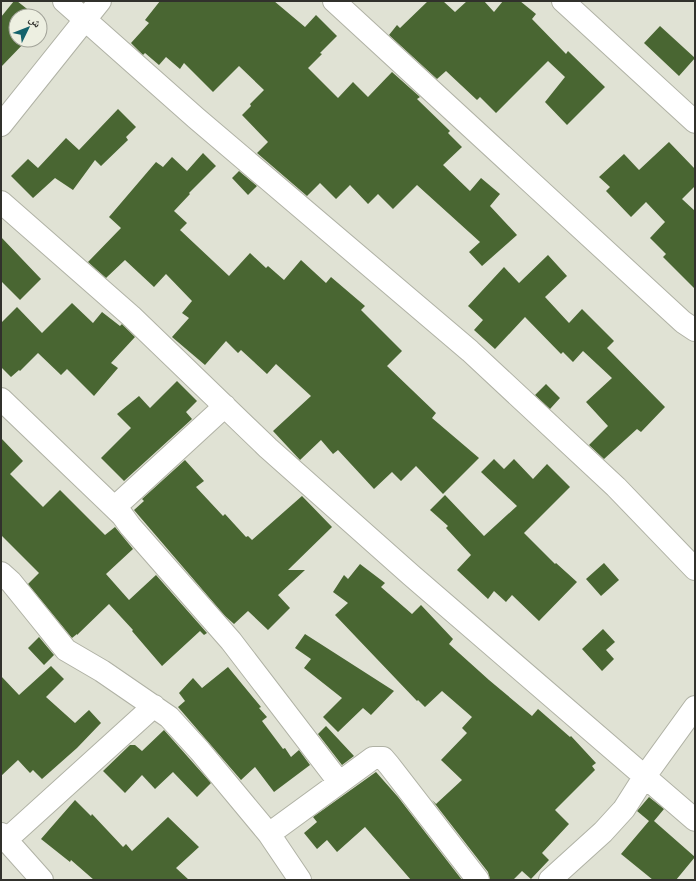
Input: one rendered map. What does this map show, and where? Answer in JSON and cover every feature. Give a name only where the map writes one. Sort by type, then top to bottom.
[{"type":"street","points":[[64,1],[196,118],[470,351],[616,487],[695,569]]},
{"type":"street","points":[[1,125],[100,1]]},
{"type":"street","points":[[334,1],[683,322],[695,330]]},
{"type":"street","points":[[563,1],[695,122]]},
{"type":"street","points":[[1,202],[131,316],[268,448],[411,575],[695,820]]},
{"type":"street","points":[[1,399],[115,507],[231,641],[339,782]]},
{"type":"street","points":[[115,507],[225,406]]},
{"type":"street","points":[[1,572],[11,582],[66,650],[102,671],[169,717],[195,745],[269,834],[300,880]]},
{"type":"street","points":[[42,880],[4,836],[154,706]]},
{"type":"street","points":[[550,880],[603,832],[624,809],[644,776],[695,708]]},
{"type":"street","points":[[269,834],[373,758],[383,758],[478,880]]},
{"type":"building","points":[[14,1],[17,1],[26,8],[8,8]]},
{"type":"building","points":[[160,1],[274,1],[305,27],[316,15],[337,36],[308,68],[338,98],[353,82],[368,97],[392,72],[420,97],[417,99],[450,131],[448,133],[462,147],[443,165],[470,191],[481,178],[500,194],[490,206],[517,235],[482,266],[469,252],[480,242],[417,185],[393,209],[378,194],[368,204],[350,185],[336,199],[320,183],[307,196],[257,153],[268,142],[242,115],[251,106],[250,104],[264,90],[239,66],[213,92],[184,63],[180,69],[166,57],[159,65],[145,53],[143,55],[131,43],[149,23],[145,20]]},
{"type":"building","points":[[428,1],[443,1],[455,12],[467,1],[484,1],[494,12],[503,1],[520,1],[536,14],[532,19],[566,54],[568,51],[605,87],[567,125],[545,102],[565,77],[548,61],[496,113],[480,97],[477,100],[446,71],[437,79],[389,35],[397,25],[400,28]]},
{"type":"building","points":[[8,8],[8,48],[19,48],[1,67],[1,17]]},
{"type":"building","points":[[660,26],[695,58],[679,76],[644,43]]},
{"type":"building","points":[[118,109],[136,127],[126,137],[128,140],[101,166],[95,160],[73,190],[55,178],[33,198],[11,176],[28,159],[38,168],[66,138],[79,150]]},
{"type":"building","points":[[669,142],[695,169],[695,186],[682,199],[695,211],[695,289],[663,257],[666,254],[650,238],[665,222],[646,202],[631,217],[606,191],[610,187],[599,177],[624,154],[639,170]]},
{"type":"building","points":[[203,153],[216,166],[189,193],[190,194],[174,211],[187,223],[180,230],[229,276],[250,253],[266,268],[268,266],[284,280],[301,260],[326,283],[331,277],[365,306],[361,310],[402,351],[387,366],[436,413],[432,418],[479,458],[443,494],[416,466],[401,481],[392,472],[374,489],[338,450],[333,454],[321,440],[300,460],[273,431],[311,396],[276,364],[267,374],[241,350],[238,353],[226,341],[205,365],[172,337],[189,318],[182,313],[192,301],[166,274],[154,287],[125,260],[106,278],[88,262],[121,228],[109,217],[156,162],[163,167],[172,157],[187,171]]},
{"type":"building","points":[[239,171],[257,186],[248,195],[232,178]]},
{"type":"building","points":[[1,237],[41,279],[20,300],[1,281]]},
{"type":"building","points":[[548,255],[567,276],[545,297],[569,323],[582,309],[614,341],[607,348],[665,407],[641,432],[637,429],[604,459],[589,445],[608,426],[586,402],[612,378],[583,351],[573,362],[563,352],[561,354],[525,317],[495,349],[474,330],[483,320],[468,306],[504,267],[519,283]]},
{"type":"building","points":[[72,303],[93,323],[102,312],[120,326],[122,324],[135,337],[111,363],[118,368],[94,396],[67,369],[61,375],[38,353],[20,371],[19,370],[11,377],[1,367],[1,323],[17,307],[42,333]]},
{"type":"building","points":[[177,381],[197,401],[186,412],[192,419],[124,481],[101,458],[131,428],[117,414],[139,396],[150,408]]},
{"type":"building","points":[[546,384],[560,398],[550,409],[535,395]]},
{"type":"building","points":[[1,438],[23,461],[10,474],[43,507],[60,490],[105,535],[115,527],[133,549],[106,574],[129,600],[156,575],[207,633],[204,635],[200,631],[162,666],[132,631],[133,630],[109,604],[72,638],[28,584],[39,573],[1,535]]},
{"type":"building","points":[[494,459],[504,469],[514,459],[533,479],[547,464],[570,487],[524,533],[555,564],[556,563],[577,582],[539,621],[512,595],[506,602],[494,591],[488,599],[457,570],[471,555],[446,528],[448,526],[430,510],[445,495],[484,536],[517,506],[481,472]]},
{"type":"building","points":[[185,460],[204,481],[196,487],[223,516],[225,514],[246,537],[248,536],[252,540],[302,496],[332,527],[288,570],[305,570],[278,595],[290,608],[268,630],[248,611],[234,624],[225,616],[134,510],[144,501],[142,499]]},
{"type":"building","points":[[604,563],[619,580],[601,596],[586,579]]},
{"type":"building","points":[[360,564],[385,583],[381,587],[412,614],[421,605],[453,639],[449,644],[532,716],[538,709],[570,737],[571,736],[596,763],[592,766],[595,770],[555,810],[569,824],[542,853],[549,860],[531,879],[522,871],[513,880],[490,880],[488,872],[432,800],[436,804],[462,780],[441,760],[467,733],[462,728],[472,717],[442,691],[425,707],[418,700],[417,701],[335,615],[348,603],[333,592],[344,575],[348,579]]},
{"type":"building","points":[[603,629],[615,642],[606,650],[614,659],[602,671],[582,649]]},
{"type":"building","points":[[305,634],[394,691],[371,715],[363,708],[338,732],[323,717],[342,698],[304,668],[311,659],[295,648]]},
{"type":"building","points":[[39,637],[54,655],[44,665],[28,648]]},
{"type":"building","points":[[51,666],[64,679],[46,697],[75,723],[89,710],[101,723],[77,748],[42,779],[33,770],[30,773],[18,760],[1,776],[1,676],[19,695]]},
{"type":"building","points":[[228,667],[261,707],[259,708],[267,717],[262,721],[283,749],[285,748],[291,757],[299,750],[310,765],[274,792],[255,767],[241,780],[178,707],[185,701],[179,693],[193,678],[202,688]]},
{"type":"building","points":[[326,726],[354,756],[342,765],[318,734]]},
{"type":"building","points":[[164,730],[211,783],[197,797],[173,772],[155,789],[142,775],[125,793],[103,771],[130,745],[135,745],[142,751]]},
{"type":"building","points":[[376,772],[398,797],[462,880],[411,880],[365,827],[337,852],[327,840],[317,849],[304,833],[317,822],[313,817]]},
{"type":"building","points":[[649,797],[664,809],[654,821],[695,857],[676,880],[653,880],[621,854],[649,821],[637,811]]},
{"type":"building","points":[[75,800],[91,816],[92,814],[123,847],[126,844],[132,851],[168,817],[199,847],[176,868],[189,880],[94,880],[71,860],[70,862],[41,839]]}]
